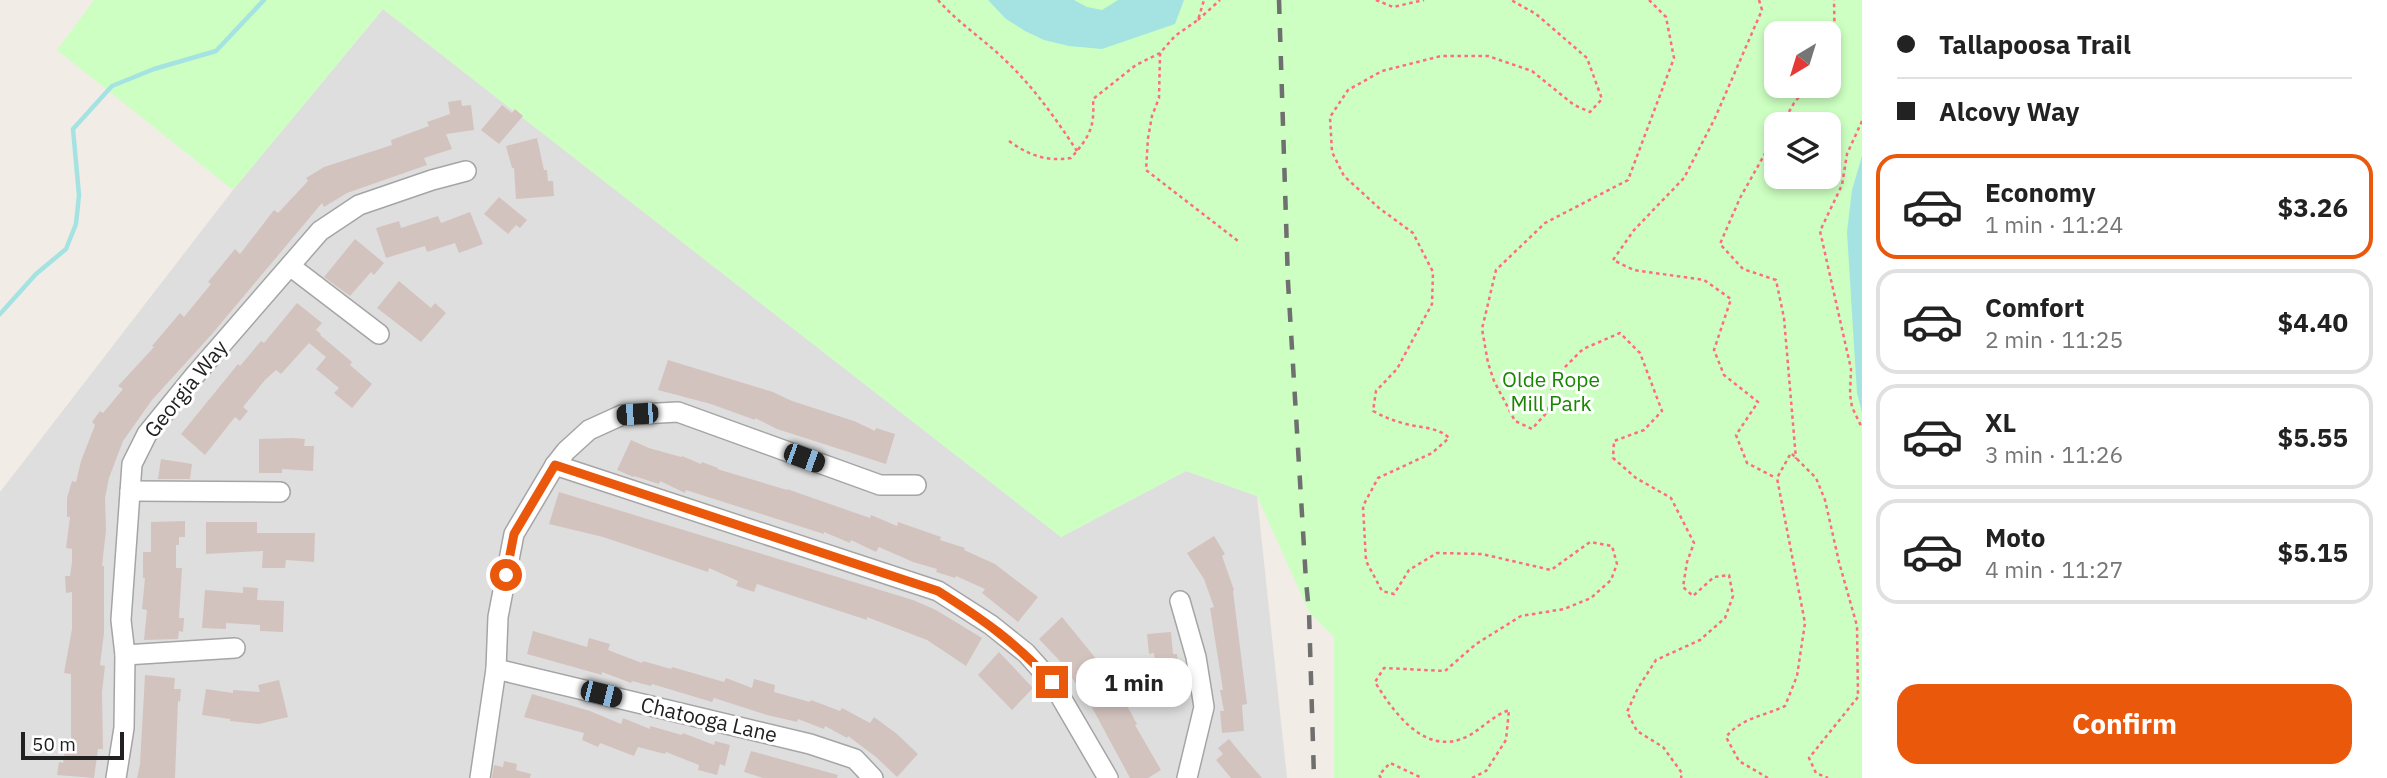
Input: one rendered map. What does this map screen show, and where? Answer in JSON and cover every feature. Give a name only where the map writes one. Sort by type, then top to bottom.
[{"type":"street","name":"Georgia Way","points":[[116,778],[124,728],[125,655],[121,620],[132,464],[147,434],[320,231],[359,205],[466,171]]},
{"type":"street","points":[[290,266],[379,334]]},
{"type":"street","points":[[480,778],[496,669],[498,617],[514,534],[555,465],[589,430],[622,415],[678,412],[880,485],[916,485]]},
{"type":"street","points":[[555,465],[938,591],[992,625],[1026,653],[1052,682],[1108,778]]},
{"type":"street","points":[[130,491],[280,492]]},
{"type":"street","points":[[1180,601],[1196,657],[1203,707],[1188,778]]},
{"type":"street","points":[[125,655],[236,648]]},
{"type":"street","name":"Chatooga Lane","points":[[496,669],[810,744],[855,759],[873,778]]},
{"type":"path","points":[[938,0],[1029,84],[1053,113],[1077,151]]},
{"type":"path","points":[[1198,20],[1204,0]]},
{"type":"path","points":[[1009,141],[1024,152],[1055,161],[1071,158],[1088,138],[1094,119],[1093,100],[1136,65],[1160,53],[1175,36],[1220,0]]},
{"type":"path","points":[[1376,0],[1393,7],[1424,0]]},
{"type":"path","points":[[1472,778],[1486,771],[1506,740],[1509,710],[1493,716],[1468,736],[1449,743],[1429,740],[1406,725],[1384,697],[1375,682],[1379,675],[1384,668],[1445,671],[1476,644],[1521,616],[1564,609],[1591,598],[1611,580],[1617,564],[1612,546],[1590,542],[1551,570],[1482,554],[1437,553],[1409,570],[1394,594],[1382,591],[1366,561],[1363,506],[1378,478],[1432,453],[1449,438],[1442,432],[1385,418],[1373,411],[1376,391],[1397,369],[1432,304],[1433,272],[1413,233],[1379,208],[1344,176],[1332,152],[1330,117],[1348,90],[1382,71],[1441,56],[1488,56],[1532,71],[1574,105],[1590,112],[1602,99],[1587,58],[1536,14],[1511,0]]},
{"type":"path","points":[[1649,0],[1666,17],[1674,58],[1628,180],[1545,223],[1496,270],[1482,329],[1494,381],[1515,421],[1532,429],[1548,411],[1553,379],[1583,349],[1620,333],[1640,353],[1662,411],[1644,430],[1614,441],[1613,458],[1636,478],[1671,498],[1694,543],[1687,562],[1683,587],[1693,596],[1714,577],[1729,575],[1733,596],[1725,618],[1700,640],[1656,660],[1627,712],[1637,731],[1663,747],[1682,773],[1681,778]]},
{"type":"path","points":[[1759,0],[1762,10],[1715,118],[1684,178],[1634,230],[1613,260],[1634,270],[1704,280],[1731,299],[1714,350],[1724,375],[1758,402],[1736,435],[1747,463],[1777,478]]},
{"type":"path","points":[[1834,0],[1834,21]]},
{"type":"path","points":[[1160,53],[1159,97],[1148,138],[1146,170],[1238,241]]},
{"type":"path","points":[[1862,121],[1847,154],[1842,185],[1820,231],[1851,369],[1852,407],[1862,428]]},
{"type":"path","points":[[1764,155],[1740,198],[1720,244],[1743,270],[1776,280],[1784,318],[1796,458]]},
{"type":"path","points":[[1768,778],[1739,761],[1727,737],[1736,724],[1785,706],[1797,676],[1805,623],[1777,478],[1791,453],[1816,478],[1825,500],[1857,626],[1857,698],[1808,758],[1816,773],[1828,778]]},
{"type":"path","points":[[1381,778],[1379,775],[1390,763],[1422,778]]},
{"type":"shaded area","points":[[383,9],[1061,537],[1186,471],[1257,496],[1287,778],[0,778],[0,492],[233,190]]},
{"type":"green space","name":"Olde Rope Mill Park","points":[[94,0],[1862,0],[1862,778],[1334,778],[1334,637],[1309,612],[1257,496],[1186,471],[1061,537],[383,9],[233,190],[57,50]]},
{"type":"water","points":[[988,0],[1074,0],[1087,7],[1102,10],[1118,0],[1184,0],[1175,24],[1102,49],[1044,40],[1006,19]]},
{"type":"water","points":[[1862,156],[1862,413],[1857,393],[1847,232],[1852,190]]},
{"type":"building","points":[[461,100],[462,106],[471,105],[474,130],[446,134],[452,149],[424,158],[427,165],[347,193],[324,207],[322,203],[212,334],[152,400],[123,441],[109,478],[105,498],[106,530],[102,566],[104,633],[100,665],[105,666],[102,692],[103,749],[98,749],[94,778],[57,775],[65,750],[71,751],[71,674],[64,673],[72,629],[72,592],[66,593],[65,576],[70,576],[72,562],[72,549],[66,548],[70,517],[67,517],[67,498],[72,481],[76,482],[95,425],[92,422],[123,389],[118,386],[154,347],[152,346],[180,313],[184,317],[235,249],[240,254],[274,210],[278,213],[308,181],[306,178],[324,167],[392,145],[391,140],[429,126],[427,122],[450,114],[448,102]]},
{"type":"building","points":[[502,105],[512,113],[515,109],[523,116],[499,144],[481,130]]},
{"type":"building","points":[[537,138],[548,181],[553,181],[554,196],[516,199],[514,168],[506,146]]},
{"type":"building","points":[[499,197],[527,220],[520,228],[516,225],[508,234],[484,214]]},
{"type":"building","points":[[470,212],[483,244],[459,253],[455,243],[427,252],[425,246],[386,258],[376,228],[399,221],[401,228],[438,216],[441,223]]},
{"type":"building","points":[[355,239],[384,263],[374,275],[371,272],[350,296],[324,277]]},
{"type":"building","points":[[399,281],[431,308],[435,303],[446,313],[421,342],[377,308]]},
{"type":"building","points":[[297,303],[322,323],[316,330],[320,335],[352,362],[350,365],[372,384],[352,408],[334,393],[339,388],[316,369],[326,357],[309,343],[281,374],[276,370],[265,380],[243,407],[248,411],[240,421],[235,417],[205,455],[181,434],[238,364],[240,366],[261,341],[264,343]]},
{"type":"building","points":[[668,360],[773,392],[875,431],[876,428],[895,434],[886,464],[777,429],[755,418],[658,390]]},
{"type":"building","points":[[259,439],[305,439],[304,446],[314,446],[313,471],[282,469],[282,473],[259,473]]},
{"type":"building","points":[[631,440],[870,518],[871,515],[897,526],[898,522],[941,537],[940,540],[965,548],[964,550],[995,564],[1038,597],[1018,622],[982,593],[985,589],[956,576],[955,578],[936,572],[937,569],[879,547],[876,552],[851,540],[850,543],[824,532],[686,490],[685,493],[660,481],[659,484],[633,477],[617,470]]},
{"type":"building","points":[[161,459],[192,464],[190,479],[158,479]]},
{"type":"building","points":[[559,492],[913,600],[936,610],[982,638],[966,666],[927,640],[867,617],[867,620],[757,584],[754,592],[736,586],[738,581],[709,568],[708,572],[603,537],[549,524]]},
{"type":"building","points":[[185,521],[185,537],[179,537],[179,545],[176,545],[176,568],[182,568],[179,618],[184,618],[183,632],[179,631],[178,639],[144,640],[147,610],[142,609],[145,578],[143,552],[151,552],[151,522]]},
{"type":"building","points":[[206,522],[257,522],[257,533],[315,533],[314,562],[286,560],[285,568],[262,568],[263,551],[206,554]]},
{"type":"building","points":[[1214,536],[1225,554],[1222,556],[1234,590],[1247,704],[1242,705],[1244,731],[1222,733],[1220,711],[1224,711],[1220,690],[1223,690],[1210,608],[1214,607],[1204,579],[1187,553]]},
{"type":"building","points":[[243,587],[258,588],[257,600],[284,601],[283,632],[260,631],[260,625],[226,623],[226,629],[202,628],[205,590],[243,593]]},
{"type":"building","points":[[1062,617],[1111,677],[1137,724],[1135,725],[1161,770],[1148,778],[1130,778],[1088,700],[1058,659],[1039,639]]},
{"type":"building","points":[[533,631],[587,647],[589,638],[610,644],[608,650],[642,663],[643,661],[671,669],[672,667],[724,682],[726,678],[752,688],[754,679],[775,685],[774,692],[810,702],[811,700],[840,711],[842,708],[870,723],[874,717],[918,754],[897,777],[848,736],[847,738],[825,726],[824,729],[798,719],[797,722],[767,715],[714,698],[712,702],[652,684],[631,683],[602,672],[602,675],[527,654]]},
{"type":"building","points":[[1171,632],[1173,654],[1177,654],[1182,702],[1159,705],[1154,653],[1149,654],[1147,634]]},
{"type":"building","points":[[999,652],[1033,688],[1012,710],[978,675]]},
{"type":"building","points":[[145,675],[175,678],[174,689],[181,689],[180,702],[178,701],[175,778],[137,778]]},
{"type":"building","points":[[279,680],[288,717],[259,724],[202,715],[206,689],[233,693],[233,690],[260,692],[258,685]]},
{"type":"building","points":[[532,694],[590,711],[621,724],[623,718],[650,729],[650,726],[682,735],[683,733],[714,745],[715,741],[730,745],[725,766],[720,764],[717,775],[698,770],[699,765],[666,752],[665,754],[638,747],[634,756],[600,743],[598,747],[582,740],[584,733],[524,717]]},
{"type":"building","points":[[1229,739],[1262,778],[1231,778],[1216,760],[1223,754],[1218,748]]},
{"type":"building","points":[[751,751],[838,775],[837,778],[763,778],[744,772]]},
{"type":"building","points":[[504,761],[517,764],[516,770],[531,774],[530,778],[492,778],[494,765],[503,767]]},
{"type":"waterway","points":[[0,314],[36,274],[66,249],[76,224],[79,195],[73,129],[112,86],[154,69],[216,51],[264,0]]},
{"type":"railway","points":[[1279,0],[1288,282],[1309,612],[1314,778]]},
{"type":"route","points":[[506,575],[514,534],[555,465],[938,591],[992,625],[1026,653],[1052,682]]}]
